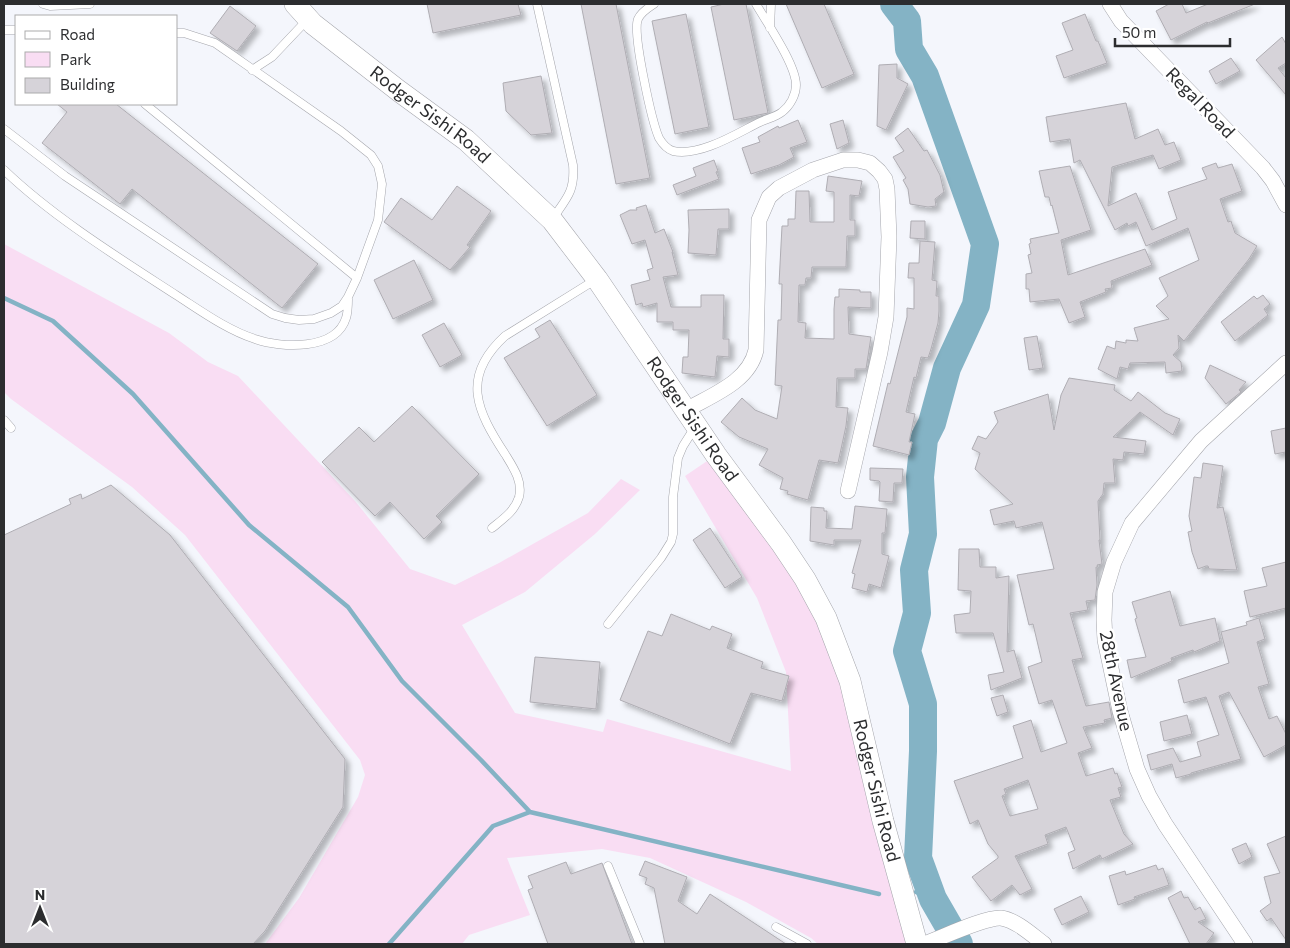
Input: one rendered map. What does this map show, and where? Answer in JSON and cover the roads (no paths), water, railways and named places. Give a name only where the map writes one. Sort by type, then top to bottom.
[{"type":"street","name":"Regal Road","points":[[1110,4],[1119,19],[1263,168],[1273,181],[1286,205]]},
{"type":"street","name":"Rodger Sishi Road","points":[[302,11],[313,24],[466,140],[552,220],[597,279],[691,418],[781,543],[805,579],[826,618],[850,681],[884,821],[926,943]]},
{"type":"street","points":[[691,418],[747,371],[753,361],[756,350],[759,220],[769,197],[779,188],[813,170],[843,160],[858,160],[870,163],[880,171],[888,189],[889,237],[886,317],[878,361],[848,491]]},
{"type":"street","name":"28th Avenue","points":[[1245,944],[1165,824],[1149,796],[1137,769],[1120,711],[1105,640],[1105,592],[1114,562],[1132,524],[1201,441],[1286,363]]},
{"type":"street","points":[[926,943],[985,921],[1001,918],[1015,924],[1044,944]]},
{"type":"lane","points":[[43,4],[50,6],[90,4]]},
{"type":"lane","points":[[537,4],[573,164],[574,180],[569,194],[552,220]]},
{"type":"lane","points":[[654,4],[644,11],[638,18],[636,25],[653,120],[660,140],[667,148],[673,151],[690,151],[711,146],[783,111],[794,98],[796,86],[794,72],[756,4]]},
{"type":"lane","points":[[770,28],[771,4]]},
{"type":"lane","points":[[252,70],[272,57],[302,11]]},
{"type":"lane","points":[[4,129],[64,176],[272,314],[299,320],[314,319],[331,313],[342,306],[348,297],[378,220],[382,184],[378,166],[371,155],[342,131],[215,43],[184,33],[178,33]]},
{"type":"lane","points":[[146,105],[357,278]]},
{"type":"lane","points":[[4,170],[70,224],[151,279],[212,318],[235,331],[255,339],[293,346],[327,339],[339,330],[346,318],[348,297]]},
{"type":"lane","points":[[492,528],[514,509],[519,495],[516,471],[483,420],[477,398],[478,378],[484,360],[493,347],[505,336],[597,279]]},
{"type":"lane","points":[[608,624],[671,542],[673,534],[673,497],[678,458],[691,418]]},
{"type":"lane","points":[[4,420],[11,428]]},
{"type":"lane","points":[[608,866],[640,944]]},
{"type":"lane","points":[[776,927],[807,944]]},
{"type":"waterway","points":[[894,4],[907,21],[909,49],[925,76],[985,244],[976,305],[947,368],[932,423],[924,439],[920,477],[923,534],[914,570],[917,613],[907,651],[923,704],[923,751],[918,858],[933,899],[959,944]]},
{"type":"waterway","points":[[4,298],[53,321],[133,394],[249,525],[348,607],[402,681],[530,812]]},
{"type":"waterway","points":[[389,944],[493,826],[530,812],[879,894]]},
{"type":"waterway","points":[[916,892],[933,899]]}]
